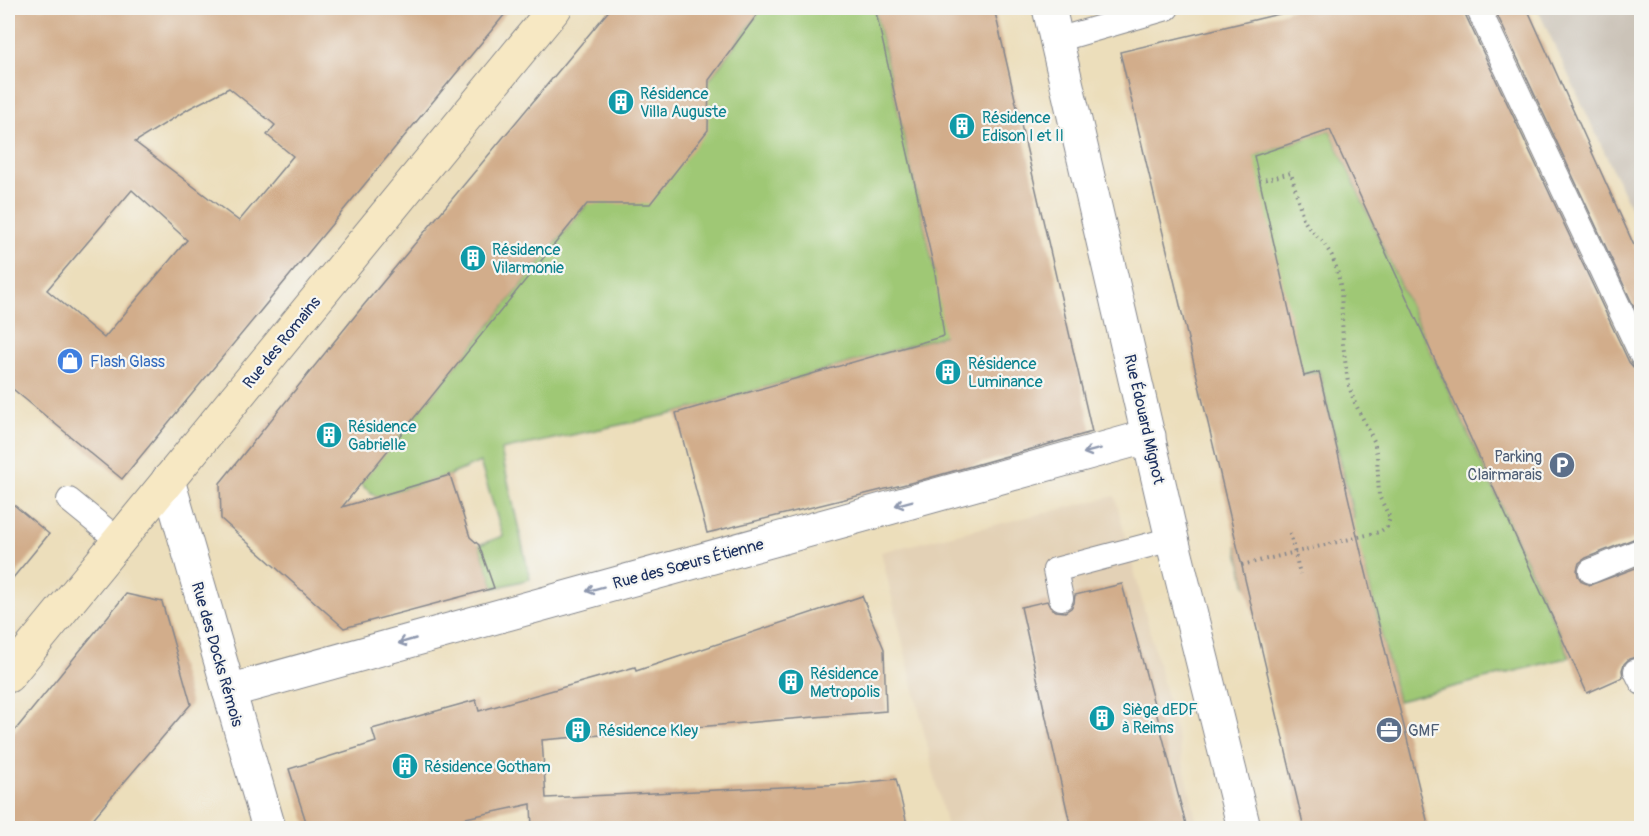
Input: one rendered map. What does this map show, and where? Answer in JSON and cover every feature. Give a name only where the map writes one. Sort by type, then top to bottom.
[{"type":"street","name":"Rue des Romains","points":[[8,676],[555,8]]},
{"type":"street","name":"Rue Édouard Mignot","points":[[1049,8],[1172,539],[1244,828]]},
{"type":"street","name":"Rue des Sœurs Étienne","points":[[229,691],[1149,436]]},
{"type":"street","name":"Rue des Docks Rémois","points":[[168,480],[269,828]]},
{"type":"lane","points":[[1057,40],[1167,8]]},
{"type":"lane","points":[[1478,8],[1641,356]]},
{"type":"lane","points":[[69,500],[118,540]]},
{"type":"lane","points":[[1061,598],[1055,570],[1172,539]]},
{"type":"lane","points":[[1591,571],[1641,550]]},
{"type":"path","points":[[1242,565],[1379,532],[1387,527],[1390,518],[1379,496],[1374,441],[1354,402],[1348,383],[1343,344],[1341,288],[1335,263],[1323,242],[1308,227],[1303,218],[1291,173],[1259,181]]},
{"type":"path","points":[[1290,533],[1300,574]]},
{"type":"shaded area","points":[[1537,8],[1641,8],[1641,230]]},
{"type":"shaded area","points":[[1115,496],[1179,744],[1198,828],[947,828],[881,552]]},
{"type":"green space","points":[[762,8],[875,8],[935,273],[960,331],[676,413],[501,450],[530,579],[494,588],[479,545],[503,536],[480,462],[450,475],[377,497],[360,484],[597,192],[709,80]]},
{"type":"green space","points":[[1330,130],[1570,657],[1398,701],[1363,561],[1246,586],[1237,546],[1354,518],[1319,371],[1202,399],[1254,156]]},
{"type":"building","points":[[8,8],[510,8],[122,479],[8,385]],"holes":[[[229,88],[275,125],[267,135],[293,156],[239,221],[135,142],[190,108]],[[132,190],[187,240],[104,338],[47,290]]]},
{"type":"building","points":[[611,8],[762,8],[709,80],[708,130],[650,204],[587,204],[342,507],[450,475],[470,537],[479,545],[494,588],[344,628],[221,519],[220,483],[363,306]]},
{"type":"building","name":"Résidence Luminance","points":[[875,8],[994,8],[1092,432],[918,481],[707,533],[676,413],[944,336],[935,273]]},
{"type":"building","points":[[1296,8],[1464,8],[1629,362],[1634,368],[1641,370],[1641,536],[1586,558],[1579,563],[1577,570],[1582,582],[1590,585],[1641,566],[1641,658],[1629,659],[1624,664],[1623,677],[1587,693],[1330,130],[1254,156],[1304,376],[1319,372],[1429,828],[1304,828],[1120,52]]},
{"type":"building","points":[[1494,8],[1527,8],[1641,261],[1641,322]]},
{"type":"building","points":[[8,500],[49,534],[8,584]]},
{"type":"building","name":"Siège dEDF à Reims","points":[[1122,584],[1187,828],[1071,828],[1021,607],[1047,601],[1056,611],[1065,612],[1074,603],[1075,595]]},
{"type":"building","points":[[126,594],[162,602],[191,704],[85,828],[8,828],[8,739]]},
{"type":"building","points":[[862,596],[884,649],[886,711],[542,740],[546,798],[849,784],[896,779],[908,828],[532,828],[531,804],[419,828],[308,828],[289,769],[376,742],[372,729],[476,700],[479,711],[635,667],[636,671]]},
{"type":"place","name":"Résidence Villa Auguste","points":[[621,102]]},
{"type":"place","name":"Résidence Edison I et II","points":[[962,126]]},
{"type":"place","name":"Résidence Vilarmonie","points":[[473,258]]},
{"type":"place","name":"Flash Glass","points":[[70,361]]},
{"type":"place","name":"Résidence Luminance","points":[[948,372]]},
{"type":"place","name":"Résidence Gabrielle","points":[[329,435]]},
{"type":"place","name":"Parking Clairmarais","points":[[1562,465]]},
{"type":"place","name":"Résidence Metropolis","points":[[791,682]]},
{"type":"place","name":"Siège dEDF à Reims","points":[[1102,718]]},
{"type":"place","name":"Résidence Kley","points":[[578,730]]},
{"type":"place","name":"GMF","points":[[1389,730]]},
{"type":"place","name":"Résidence Gotham","points":[[405,766]]}]
